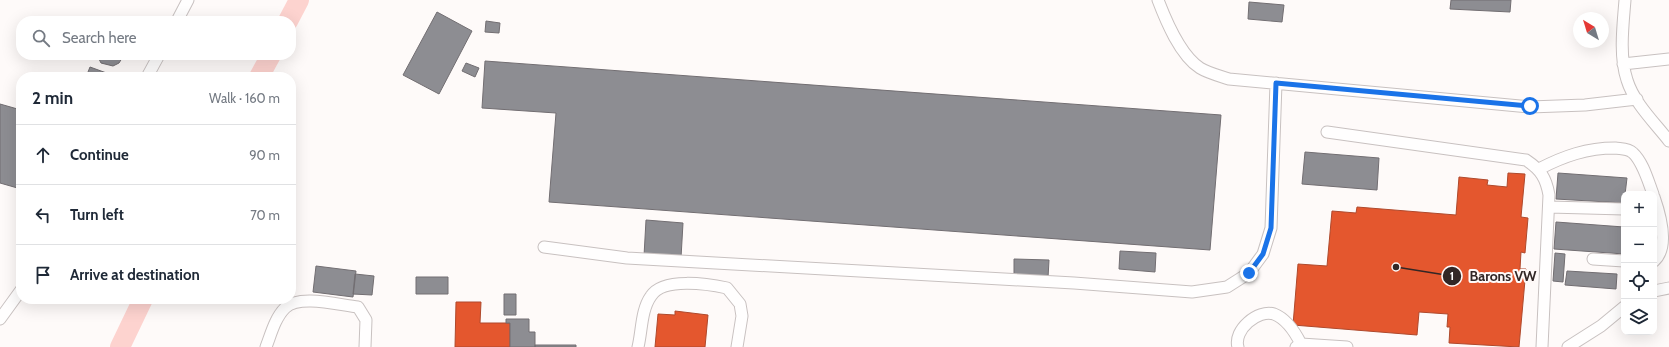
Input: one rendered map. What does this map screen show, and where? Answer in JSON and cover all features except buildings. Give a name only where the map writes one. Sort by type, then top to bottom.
[{"type":"lane","points":[[180,16],[188,0]]},
{"type":"lane","points":[[1158,0],[1166,22],[1184,51],[1200,68],[1229,79],[1530,106],[1585,105],[1637,99]]},
{"type":"lane","points":[[1625,0],[1623,64],[1627,81],[1637,99],[1669,141]]},
{"type":"lane","points":[[1623,64],[1669,59]]},
{"type":"lane","points":[[150,72],[156,60]]},
{"type":"lane","points":[[544,247],[627,258],[1074,283],[1192,292],[1227,287],[1249,273],[1263,254],[1271,228],[1276,83]]},
{"type":"lane","points":[[1327,132],[1526,160],[1539,169],[1547,180],[1550,195],[1542,347]]},
{"type":"lane","points":[[1539,169],[1561,158],[1578,152],[1598,148],[1624,149],[1632,151],[1652,191]]},
{"type":"lane","points":[[1549,207],[1621,209]]},
{"type":"lane","points":[[1657,212],[1666,234],[1666,249],[1662,257],[1657,260]]},
{"type":"lane","points":[[1593,259],[1621,261]]},
{"type":"lane","points":[[638,347],[646,306],[651,296],[658,289],[668,285],[707,284],[727,288],[740,304],[742,316],[737,347]]},
{"type":"lane","points":[[1657,290],[1669,288]]},
{"type":"lane","points":[[0,319],[16,297]]},
{"type":"lane","points":[[296,302],[308,301],[358,307],[366,320],[365,347]]},
{"type":"lane","points":[[266,347],[276,320],[284,308],[289,304]]},
{"type":"lane","points":[[1568,347],[1601,326],[1621,309]]},
{"type":"lane","points":[[1238,347],[1238,335],[1251,320],[1262,313],[1273,314],[1282,318],[1297,335],[1299,345],[1347,347]]},
{"type":"waterway","points":[[291,16],[299,0]]},
{"type":"waterway","points":[[262,72],[268,60]]},
{"type":"waterway","points":[[120,347],[141,304]]},
{"type":"place","name":"Barons VW","points":[[1396,267]]},
{"type":"route","points":[[1249,273],[1263,254],[1271,228],[1276,83],[1530,106]]}]
